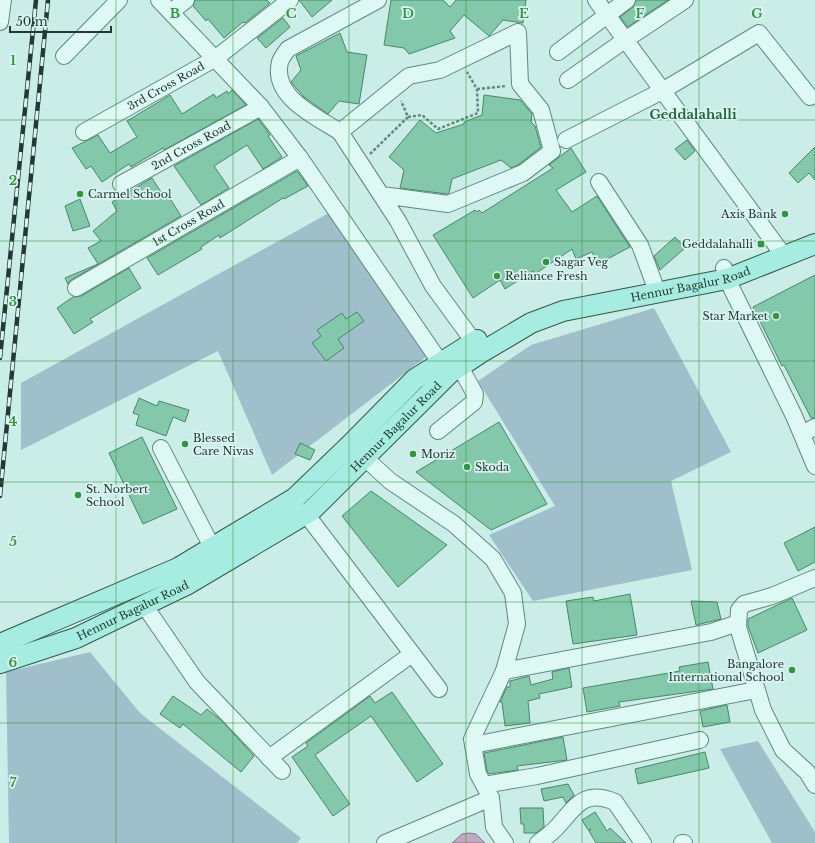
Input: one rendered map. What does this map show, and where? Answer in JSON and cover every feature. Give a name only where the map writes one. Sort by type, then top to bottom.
[{"type":"main road","name":"Hennur Bagalur Road","points":[[781,252],[815,231]]},
{"type":"main road","name":"Hennur Bagalur Road","points":[[0,644],[178,568],[295,498],[350,445],[415,378],[450,367],[531,322],[562,311],[725,274],[781,252],[815,244]]},
{"type":"main road","name":"Hennur Bagalur Road","points":[[0,663],[76,638],[188,584],[306,514],[364,457],[474,342],[524,312],[557,299],[654,283],[725,274]]},
{"type":"street","points":[[0,22],[3,0]]},
{"type":"street","points":[[64,56],[119,0]]},
{"type":"street","points":[[159,0],[216,58],[261,107],[300,158],[450,367],[475,394],[474,402],[438,432]]},
{"type":"street","points":[[171,12],[186,0]]},
{"type":"street","name":"3rd Cross Road","points":[[84,132],[216,58],[290,0]]},
{"type":"street","points":[[378,0],[288,49],[280,62],[279,78],[285,92],[300,106],[340,132],[398,221],[434,286],[474,342]]},
{"type":"street","points":[[596,0],[781,252]]},
{"type":"street","points":[[558,52],[627,0]]},
{"type":"street","points":[[568,80],[685,0]]},
{"type":"street","points":[[340,132],[409,76],[440,70],[518,32],[520,84],[541,110],[552,151],[523,173],[448,204],[382,195]]},
{"type":"street","points":[[566,140],[662,91],[759,33],[810,97]]},
{"type":"street","name":"2nd Cross Road","points":[[122,184],[261,107]]},
{"type":"street","name":"1st Cross Road","points":[[76,288],[300,158]]},
{"type":"street","points":[[599,182],[640,245],[654,283]]},
{"type":"street","points":[[725,274],[808,431],[815,466]]},
{"type":"street","points":[[161,448],[212,547]]},
{"type":"street","points":[[364,457],[390,481],[454,524],[493,559],[513,592],[517,624],[504,671],[472,738],[494,827],[505,843]]},
{"type":"street","points":[[306,514],[439,689]]},
{"type":"street","points":[[812,775],[784,750],[763,710],[746,658],[738,623],[740,610],[744,604],[772,596],[815,578]]},
{"type":"street","points":[[144,605],[197,682],[282,771]]},
{"type":"street","points":[[504,671],[711,632],[738,623]]},
{"type":"street","points":[[269,758],[412,654]]},
{"type":"street","points":[[473,745],[756,690]]},
{"type":"street","points":[[385,843],[484,786],[537,776],[700,740]]},
{"type":"street","points":[[538,843],[556,828],[575,805],[590,798],[599,797],[615,802],[643,843]]},
{"type":"path","points":[[360,164],[408,117],[422,115],[438,129],[478,113],[477,89],[466,69],[460,72]]},
{"type":"path","points":[[477,89],[520,84]]},
{"type":"path","points":[[399,97],[408,117]]},
{"type":"shaded area","points":[[329,213],[426,357],[272,475],[218,351],[21,450],[21,383]]},
{"type":"shaded area","points":[[654,308],[731,452],[671,481],[692,570],[533,601],[489,535],[555,506],[478,381],[531,345]]},
{"type":"shaded area","points":[[90,652],[140,713],[301,838],[297,843],[9,843],[6,672]]},
{"type":"shaded area","points":[[758,741],[815,832],[815,843],[772,843],[720,749]]},
{"type":"shaded area","points":[[462,834],[476,834],[485,843],[452,843]]},
{"type":"building","points":[[195,0],[267,0],[270,3],[245,23],[243,22],[224,38],[208,19],[206,21],[193,6]]},
{"type":"building","points":[[299,0],[332,0],[312,17]]},
{"type":"building","points":[[391,0],[443,0],[450,7],[456,0],[526,0],[523,23],[503,20],[489,36],[464,15],[450,31],[455,38],[409,54],[404,48],[384,45]]},
{"type":"building","points":[[636,0],[668,0],[628,27],[620,17],[633,7]]},
{"type":"building","points":[[283,18],[290,27],[266,48],[257,38]]},
{"type":"building","points":[[340,33],[347,52],[367,55],[359,104],[339,101],[328,114],[304,97],[291,82],[301,70],[296,56]]},
{"type":"building","points":[[232,90],[246,105],[164,150],[163,148],[131,167],[129,164],[102,182],[91,166],[86,169],[72,148],[98,135],[110,153],[137,137],[127,121],[170,95],[182,114],[214,94],[216,98],[227,91],[228,94]]},
{"type":"building","points":[[484,95],[520,100],[532,114],[531,122],[535,126],[541,147],[518,165],[511,168],[501,160],[452,179],[449,193],[447,194],[400,188],[404,170],[389,157],[420,120],[436,133],[464,124],[464,122],[482,115]]},
{"type":"building","points":[[258,119],[270,135],[268,136],[282,157],[263,169],[247,145],[214,166],[229,188],[201,205],[174,166]]},
{"type":"building","points":[[687,140],[695,151],[685,160],[675,149]]},
{"type":"building","points":[[815,147],[815,180],[809,173],[798,183],[789,173]]},
{"type":"building","points":[[571,148],[586,172],[556,190],[572,212],[597,196],[630,247],[598,264],[592,252],[576,259],[572,249],[535,274],[533,271],[505,289],[500,280],[473,298],[433,235],[475,210],[477,212],[479,210],[482,213],[553,168],[549,165]]},
{"type":"building","points":[[297,171],[308,186],[284,199],[283,198],[220,238],[219,235],[201,247],[202,249],[158,275],[147,258]]},
{"type":"building","points":[[152,178],[166,200],[169,197],[181,216],[71,280],[68,284],[65,278],[98,264],[88,248],[101,241],[93,231],[117,211],[112,202]]},
{"type":"building","points":[[80,199],[90,226],[73,231],[65,206]]},
{"type":"building","points":[[675,237],[685,248],[660,270],[654,256]]},
{"type":"building","points":[[129,268],[141,288],[90,319],[93,322],[74,334],[57,308],[73,297],[81,296]]},
{"type":"building","points":[[815,275],[815,418],[811,418],[784,365],[782,366],[753,307]]},
{"type":"building","points":[[357,312],[364,321],[338,339],[344,348],[326,361],[312,343],[321,336],[317,330],[342,313],[346,319]]},
{"type":"building","points":[[139,398],[157,406],[159,401],[189,410],[185,422],[173,417],[166,436],[136,425],[139,415],[133,413]]},
{"type":"building","points":[[499,422],[547,504],[491,530],[416,472]]},
{"type":"building","points":[[142,437],[177,509],[143,524],[109,453]]},
{"type":"building","points":[[300,443],[315,450],[310,460],[295,454]]},
{"type":"building","points":[[371,491],[447,545],[398,587],[342,516]]},
{"type":"building","points":[[815,527],[815,562],[798,571],[784,543]]},
{"type":"building","points":[[630,594],[637,635],[573,644],[566,601],[593,597],[594,601]]},
{"type":"building","points":[[792,598],[807,630],[758,653],[748,626],[748,619]]},
{"type":"building","points":[[691,601],[717,602],[721,619],[696,625]]},
{"type":"building","points":[[708,662],[713,689],[619,702],[620,706],[587,712],[583,688],[680,671],[679,667]]},
{"type":"building","points":[[569,668],[572,687],[539,694],[540,698],[528,701],[530,723],[505,726],[502,702],[500,702],[507,687],[510,687],[510,681],[529,676],[531,685],[553,679],[552,672]]},
{"type":"building","points":[[392,692],[443,764],[417,782],[371,716],[315,755],[350,804],[333,816],[292,757],[308,746],[306,743],[370,696],[375,703]]},
{"type":"building","points":[[173,696],[201,715],[207,709],[222,721],[254,756],[241,772],[183,724],[180,728],[160,714]]},
{"type":"building","points":[[727,705],[730,722],[703,727],[700,711]]},
{"type":"building","points":[[563,737],[567,760],[517,766],[518,770],[489,774],[487,771],[484,753]]},
{"type":"building","points":[[705,752],[709,768],[638,784],[635,769]]},
{"type":"building","points":[[568,784],[574,795],[566,803],[563,797],[544,801],[541,789]]},
{"type":"building","points":[[520,808],[543,808],[544,827],[536,833],[524,833],[524,824],[521,824]]},
{"type":"building","points":[[595,812],[607,831],[610,828],[626,843],[596,843],[589,831],[591,829],[588,830],[582,820]]},
{"type":"railway","points":[[0,358],[36,0]]},
{"type":"railway","points":[[0,496],[48,0]]},
{"type":"place","name":"Carmel School","points":[[80,194]]},
{"type":"place","name":"Axis Bank","points":[[785,214]]},
{"type":"place","name":"Geddalahalli","points":[[761,244]]},
{"type":"place","name":"Sagar Veg","points":[[546,262]]},
{"type":"place","name":"Reliance Fresh","points":[[497,276]]},
{"type":"place","name":"Star Market","points":[[776,316]]},
{"type":"place","name":"Blessed Care Nivas","points":[[185,444]]},
{"type":"place","name":"Moriz","points":[[413,454]]},
{"type":"place","name":"Skoda","points":[[467,467]]},
{"type":"place","name":"St. Norbert School","points":[[78,495]]},
{"type":"place","name":"Bangalore International School","points":[[792,670]]},
{"type":"district","name":"Geddalahalli","points":[[693,114]]}]
